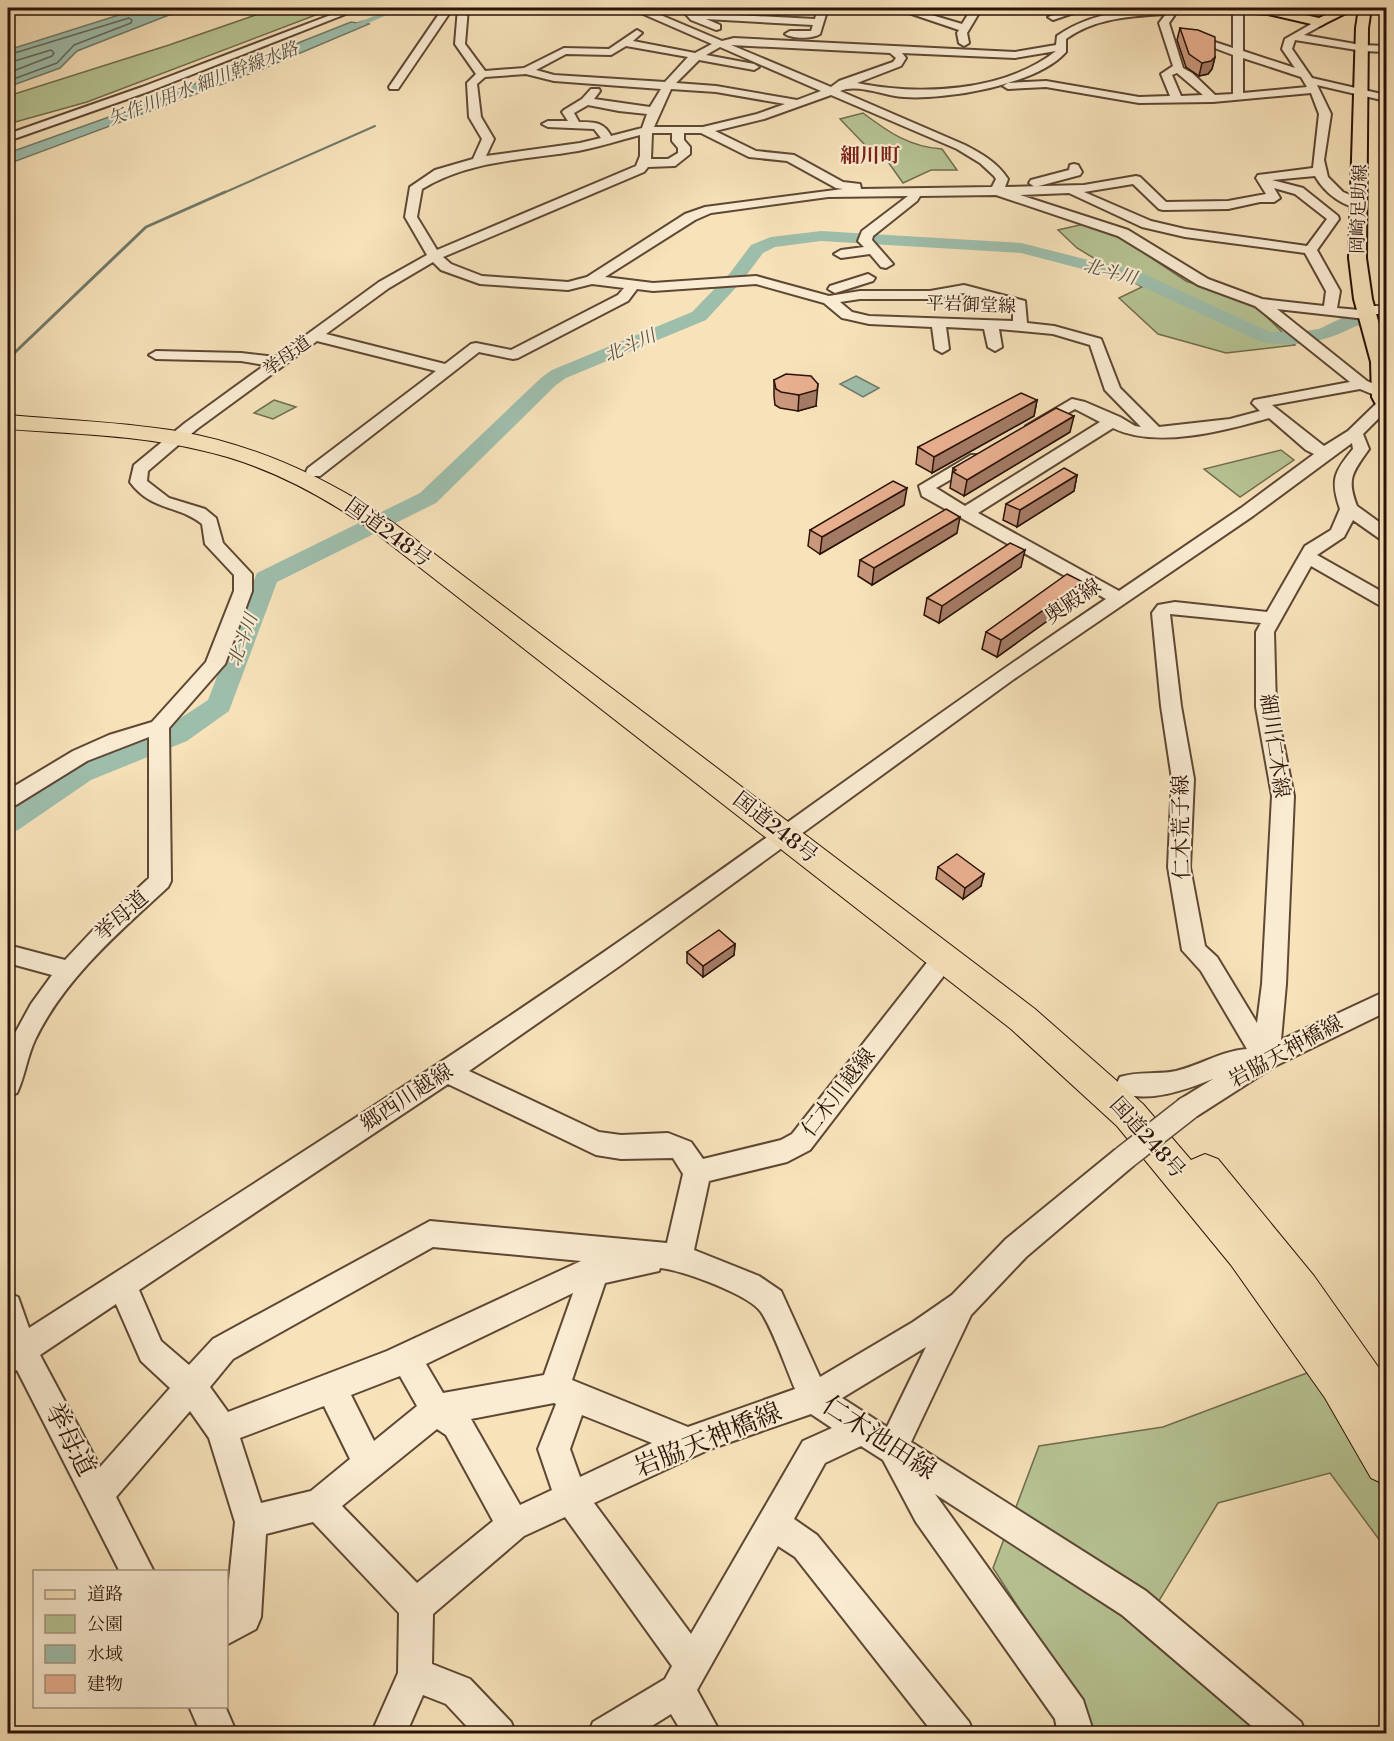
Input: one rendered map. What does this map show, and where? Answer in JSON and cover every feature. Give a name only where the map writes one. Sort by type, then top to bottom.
[{"type":"highway","name":"国道248号","points":[[8,414],[222,440],[294,462],[314,472],[384,520],[792,831],[1035,1006],[1129,1085],[1264,1239],[1359,1371],[1386,1415]]},
{"type":"highway","name":"国道248号","points":[[8,422],[180,435],[274,466],[384,520]]},
{"type":"highway","name":"国道248号","points":[[792,831],[944,958],[1023,1019],[1130,1115],[1245,1252],[1341,1383],[1386,1463]]},
{"type":"main road","points":[[1238,8],[1263,8],[1320,22],[1350,8]]},
{"type":"main road","name":"岡崎足助線","points":[[1365,8],[1360,204],[1355,232],[1355,252],[1367,316],[1381,344],[1385,401]]},
{"type":"street","points":[[8,138],[146,89],[356,8]]},
{"type":"street","points":[[394,87],[448,8]]},
{"type":"street","points":[[464,8],[460,44],[482,74]]},
{"type":"street","points":[[641,9],[657,8]]},
{"type":"street","points":[[689,12],[723,31],[811,35],[815,34],[822,8]]},
{"type":"street","points":[[899,8],[964,28]]},
{"type":"street","points":[[967,53],[962,35],[977,8]]},
{"type":"street","points":[[1053,17],[1083,8]]},
{"type":"street","points":[[1102,8],[1123,15]]},
{"type":"street","points":[[624,42],[790,74],[912,94],[953,90],[994,82],[1045,65],[1061,52],[1061,38],[1067,31],[1078,26],[1151,10],[1238,8],[1238,97]]},
{"type":"street","points":[[526,71],[564,51],[611,52],[639,32],[650,28],[641,9]]},
{"type":"street","points":[[641,9],[969,152],[999,174],[1002,179],[1002,191]]},
{"type":"street","points":[[783,20],[787,9]]},
{"type":"street","points":[[1173,10],[1164,23],[1177,69],[1188,75],[1213,99]]},
{"type":"street","points":[[689,12],[818,22]]},
{"type":"street","points":[[1320,22],[1289,41],[1287,49],[1325,115],[1318,159],[1319,172],[1324,181],[1342,198],[1360,204]]},
{"type":"street","points":[[1294,37],[1386,49]]},
{"type":"street","points":[[1193,38],[1237,51],[1307,82],[1386,98]]},
{"type":"street","points":[[678,130],[678,141],[684,147],[684,154],[671,163],[645,164],[647,130],[667,86],[694,56],[721,43],[785,43],[1023,55],[1060,47]]},
{"type":"street","points":[[892,50],[901,58],[897,64],[846,84],[832,92],[760,117],[703,130],[647,130],[580,147],[478,161],[439,173],[416,187],[411,217],[434,256],[446,267],[480,280],[568,286],[592,280],[690,218],[709,210],[809,195],[917,191],[1071,191],[1136,180],[1163,206],[1228,205],[1260,198],[1274,198],[1262,178],[1319,172]]},
{"type":"street","points":[[1177,69],[1166,74],[1177,100]]},
{"type":"street","points":[[478,161],[488,139],[475,117],[472,83],[482,74],[526,71],[554,78],[716,89],[798,104]]},
{"type":"street","points":[[575,124],[568,112],[586,101],[608,80]]},
{"type":"street","points":[[953,90],[963,92],[1046,84],[1125,99],[1177,100],[1238,97],[1307,82]]},
{"type":"street","points":[[586,101],[619,108],[655,111]]},
{"type":"street","points":[[548,124],[600,127],[605,139]]},
{"type":"street","points":[[703,130],[753,154],[790,158],[840,185],[917,191]]},
{"type":"street","points":[[550,138],[605,139]]},
{"type":"street","points":[[498,159],[508,147]]},
{"type":"street","name":"挙母道","points":[[8,1085],[25,1034],[68,970],[100,935],[160,881],[159,727],[215,664],[243,591],[243,574],[214,544],[210,522],[199,513],[163,502],[138,482],[140,469],[180,435],[384,285],[434,256],[534,212],[629,176],[645,164]]},
{"type":"street","points":[[1002,191],[1076,172],[1074,168]]},
{"type":"street","points":[[1264,182],[1299,192],[1332,216],[1333,219],[1310,250]]},
{"type":"street","points":[[841,254],[869,242],[913,198],[917,191]]},
{"type":"street","points":[[1002,191],[1123,234],[1203,282],[1260,303],[1367,316],[1386,310]]},
{"type":"street","points":[[1071,191],[1147,224],[1185,233],[1310,250]]},
{"type":"street","points":[[869,242],[886,264]]},
{"type":"street","points":[[1310,250],[1333,291],[1330,310]]},
{"type":"street","points":[[823,297],[868,278]]},
{"type":"street","name":"平岩御堂線","points":[[592,280],[632,286],[756,280],[823,297],[847,315],[869,320],[1020,326],[1054,330],[1096,342],[1113,390],[1155,432]]},
{"type":"street","points":[[314,472],[476,346],[513,355],[623,298],[632,286]]},
{"type":"street","points":[[823,297],[930,295],[955,290],[975,291],[1020,304],[1020,326]]},
{"type":"street","points":[[1260,303],[1385,401]]},
{"type":"street","points":[[939,324],[942,349]]},
{"type":"street","points":[[991,325],[995,347]]},
{"type":"street","points":[[314,336],[447,369]]},
{"type":"street","points":[[156,355],[241,357],[279,362]]},
{"type":"street","points":[[1325,453],[1312,447],[1260,403],[1362,384]]},
{"type":"street","name":"奥殿線","points":[[792,831],[1007,675],[1247,512],[1354,434],[1385,401]]},
{"type":"street","points":[[1020,434],[1072,404],[1114,420],[1132,431],[1191,430],[1232,424],[1270,413]]},
{"type":"street","points":[[967,513],[1114,420]]},
{"type":"street","points":[[1354,434],[1359,439],[1360,449],[1343,472],[1341,484],[1349,509],[1386,536]]},
{"type":"street","points":[[989,451],[927,486],[927,492],[1120,599]]},
{"type":"street","name":"細川仁木線","points":[[1266,1059],[1274,984],[1283,796],[1266,707],[1265,632],[1311,549],[1338,533],[1349,509]]},
{"type":"street","points":[[1308,557],[1386,601]]},
{"type":"street","name":"仁木荒子線","points":[[1266,1059],[1209,963],[1194,950],[1179,867],[1184,779],[1171,706],[1161,613],[1165,609],[1175,608],[1271,618]]},
{"type":"street","points":[[8,800],[81,754],[116,739],[159,727]]},
{"type":"street","name":"郷西川越線","points":[[15,1355],[448,1071],[792,831]]},
{"type":"street","points":[[8,954],[68,970]]},
{"type":"street","name":"仁木川越線","points":[[697,1172],[787,1150],[801,1142],[944,958]]},
{"type":"street","name":"岩脇天神橋線","points":[[416,1606],[513,1525],[689,1443],[814,1398],[923,1332],[962,1305],[1016,1248],[1188,1108],[1266,1059],[1386,1001]]},
{"type":"street","points":[[1129,1085],[1176,1082],[1231,1061],[1266,1059]]},
{"type":"street","points":[[448,1071],[469,1084],[596,1143],[621,1147],[668,1145],[682,1150],[697,1172],[678,1257]]},
{"type":"street","points":[[99,1492],[223,1349],[430,1234],[678,1257]]},
{"type":"street","points":[[222,1430],[406,1358],[582,1274],[678,1257]]},
{"type":"street","name":"仁木池田線","points":[[678,1257],[749,1286],[771,1301],[814,1398],[1134,1603],[1289,1734]]},
{"type":"street","points":[[595,1271],[564,1393],[554,1449],[572,1498],[684,1677],[704,1734]]},
{"type":"street","points":[[128,1298],[151,1351],[191,1387],[222,1430],[251,1522],[244,1617],[228,1627]]},
{"type":"street","points":[[962,1305],[893,1447],[927,1511],[1071,1712],[1076,1734]]},
{"type":"street","name":"挙母道","points":[[8,1307],[15,1355],[99,1492],[137,1570]]},
{"type":"street","points":[[406,1358],[436,1410],[457,1424],[513,1525]]},
{"type":"street","points":[[332,1388],[369,1464]]},
{"type":"street","points":[[251,1522],[319,1506],[436,1410],[564,1393],[689,1443]]},
{"type":"street","points":[[605,1734],[684,1677],[814,1452],[864,1429]]},
{"type":"street","points":[[319,1506],[416,1606],[415,1674],[388,1734]]},
{"type":"street","points":[[772,1524],[806,1546],[957,1734]]},
{"type":"street","points":[[415,1674],[458,1691],[499,1734]]},
{"type":"street","points":[[207,1708],[220,1734]]},
{"type":"green space","points":[[276,8],[334,8],[87,102],[8,124],[8,96]]},
{"type":"green space","points":[[863,113],[910,142],[942,149],[957,170],[931,170],[903,183],[886,159],[864,144],[840,119]]},
{"type":"green space","points":[[1084,224],[1120,237],[1186,281],[1256,306],[1295,345],[1226,353],[1158,334],[1119,298],[1142,287],[1077,248],[1058,230]]},
{"type":"green space","points":[[274,400],[296,407],[273,419],[254,413]]},
{"type":"green space","points":[[1281,450],[1294,460],[1240,497],[1204,469]]},
{"type":"green space","points":[[1315,1370],[1357,1429],[1386,1484],[1386,1549],[1330,1473],[1218,1503],[1140,1632],[1259,1733],[1089,1733],[1081,1704],[993,1568],[1039,1446],[1163,1427]]},
{"type":"water","points":[[141,8],[198,8],[169,15],[77,51],[60,68],[8,87],[8,50]]},
{"type":"water","name":"矢作川用水 細川幹線水路","points":[[363,21],[369,24],[260,70],[8,164],[8,153],[165,97],[351,22]]},
{"type":"water","points":[[856,376],[879,388],[863,397],[840,384]]},
{"type":"building","points":[[1180,28],[1198,30],[1215,37],[1215,57],[1211,61],[1202,63],[1189,54]]},
{"type":"building","points":[[786,374],[811,376],[818,384],[817,390],[799,395],[781,392],[776,389],[774,380]]},
{"type":"building","points":[[1021,393],[1037,400],[934,457],[918,447]]},
{"type":"building","points":[[1056,408],[1074,416],[967,480],[953,472],[956,470],[953,468]]},
{"type":"building","points":[[1064,468],[1077,475],[1020,510],[1006,504]]},
{"type":"building","points":[[893,481],[907,488],[822,537],[810,530]]},
{"type":"building","points":[[946,509],[960,517],[874,568],[860,560]]},
{"type":"building","points":[[1010,543],[1025,550],[942,606],[927,598]]},
{"type":"building","points":[[1067,574],[1083,582],[1001,640],[986,632]]},
{"type":"building","points":[[957,854],[984,874],[965,888],[938,867]]},
{"type":"building","points":[[719,930],[735,944],[703,966],[687,952]]},
{"type":"waterway","name":"矢作川用水 細川幹線水路","points":[[342,31],[399,8]]},
{"type":"waterway","points":[[221,194],[375,126]]},
{"type":"waterway","points":[[8,359],[146,227],[225,192]]},
{"type":"waterway","name":"北斗川","points":[[8,823],[81,773],[177,734],[220,705],[266,578],[428,498],[549,381],[559,374],[699,316],[736,277],[757,249],[771,242],[821,236],[1021,248],[1138,278],[1266,337],[1311,337],[1334,331],[1350,320],[1386,320]]},
{"type":"district","name":"細川町","points":[[870,156]]}]
